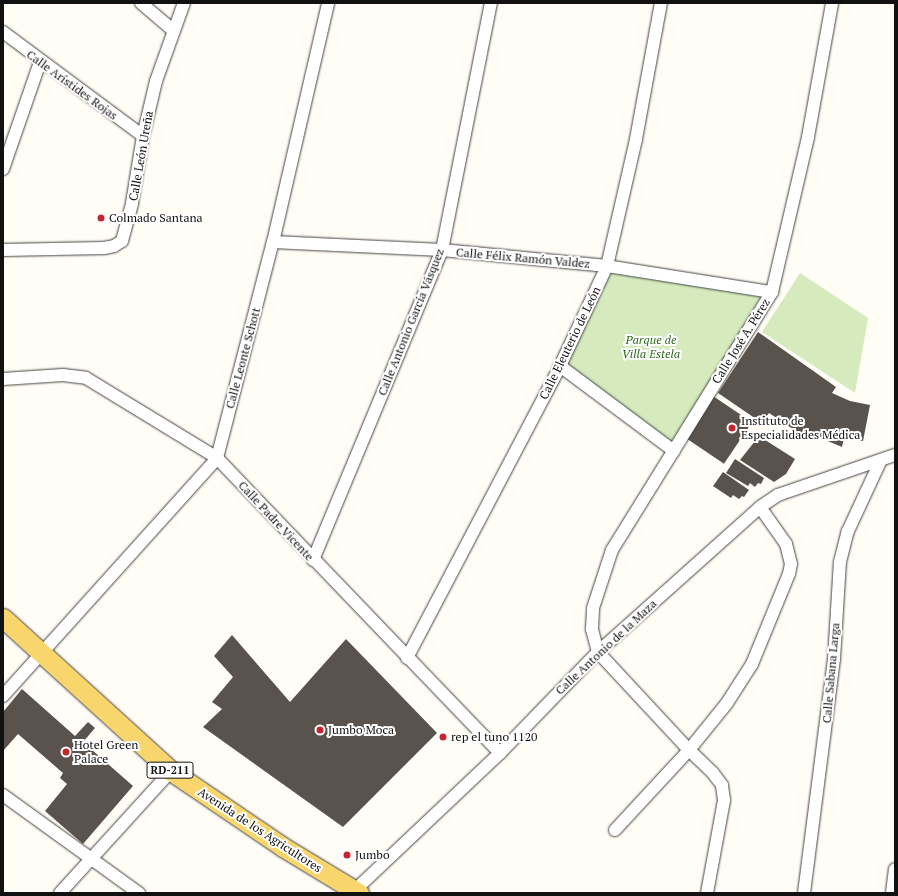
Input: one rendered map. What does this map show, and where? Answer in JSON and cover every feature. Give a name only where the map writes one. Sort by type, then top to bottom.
[{"type":"main road","name":"Avenida de los Agricultores","points":[[3,618],[171,771],[283,847],[356,892]]},
{"type":"street","points":[[141,3],[174,31]]},
{"type":"street","name":"Calle León Ureña","points":[[3,250],[104,248],[114,246],[122,240],[132,203],[143,136],[156,81],[184,3]]},
{"type":"street","name":"Calle Leonte Schott","points":[[3,696],[40,653],[217,458],[273,242],[328,3]]},
{"type":"street","name":"Calle Antonio García Vásquez","points":[[313,560],[442,250],[491,3]]},
{"type":"street","name":"Calle Eleuterio de León","points":[[407,658],[560,366],[607,266],[636,139],[661,3]]},
{"type":"street","name":"Calle José A. Pérez","points":[[598,652],[594,640],[592,618],[603,570],[612,550],[772,292],[808,137],[832,3]]},
{"type":"street","name":"Calle Arístides Rojas","points":[[3,32],[40,62],[143,136]]},
{"type":"street","points":[[3,169],[40,62]]},
{"type":"street","name":"Calle Félix Ramón Valdez","points":[[273,242],[442,250],[607,266],[772,292]]},
{"type":"street","points":[[560,366],[674,451]]},
{"type":"street","name":"Calle Padre Vicente","points":[[3,379],[63,375],[86,378],[217,458],[407,658],[500,753]]},
{"type":"street","name":"Calle Antonio de la Maza","points":[[356,892],[500,753],[598,652],[760,508],[778,495],[895,455]]},
{"type":"street","name":"Calle Sabana Larga","points":[[804,893],[834,659],[840,562],[848,531],[880,460]]},
{"type":"street","points":[[615,830],[689,750],[727,704],[752,664],[789,574],[790,554],[786,544],[760,508]]},
{"type":"street","points":[[598,652],[718,779],[724,793],[707,893]]},
{"type":"street","points":[[60,893],[171,771]]},
{"type":"street","points":[[3,795],[139,893]]},
{"type":"street","points":[[892,893],[895,869]]},
{"type":"green space","name":"Parque de Villa Estela","points":[[609,270],[761,296],[672,445],[560,366]]},
{"type":"green space","points":[[800,273],[868,318],[855,393],[762,332]]},
{"type":"building","points":[[758,332],[836,387],[832,393],[850,401],[870,405],[863,441],[844,438],[842,447],[804,431],[802,435],[769,413],[762,423],[718,393]]},
{"type":"building","points":[[713,396],[752,422],[724,464],[685,437]]},
{"type":"building","points":[[759,436],[795,459],[786,474],[774,482],[740,460]]},
{"type":"building","points":[[735,459],[764,478],[761,484],[758,483],[755,487],[750,483],[748,486],[726,473]]},
{"type":"building","points":[[723,472],[749,490],[744,497],[742,496],[739,499],[733,495],[731,498],[713,486]]},
{"type":"building","name":"Jumbo Moca","points":[[232,635],[290,702],[346,639],[437,733],[343,827],[203,727],[222,709],[212,702],[233,677],[214,656]]},
{"type":"building","points":[[22,689],[75,736],[88,722],[95,728],[83,742],[133,786],[83,844],[45,811],[67,784],[60,778],[63,773],[18,734],[3,751],[3,712]]},
{"type":"place","name":"Colmado Santana","points":[[101,218]]},
{"type":"place","name":"Instituto de Especialidades Médica","points":[[732,428]]},
{"type":"place","name":"Jumbo Moca","points":[[320,730]]},
{"type":"place","name":"rep el tuno 1120","points":[[443,737]]},
{"type":"place","name":"Hotel Green Palace","points":[[66,752]]},
{"type":"place","name":"Jumbo","points":[[347,855]]}]
